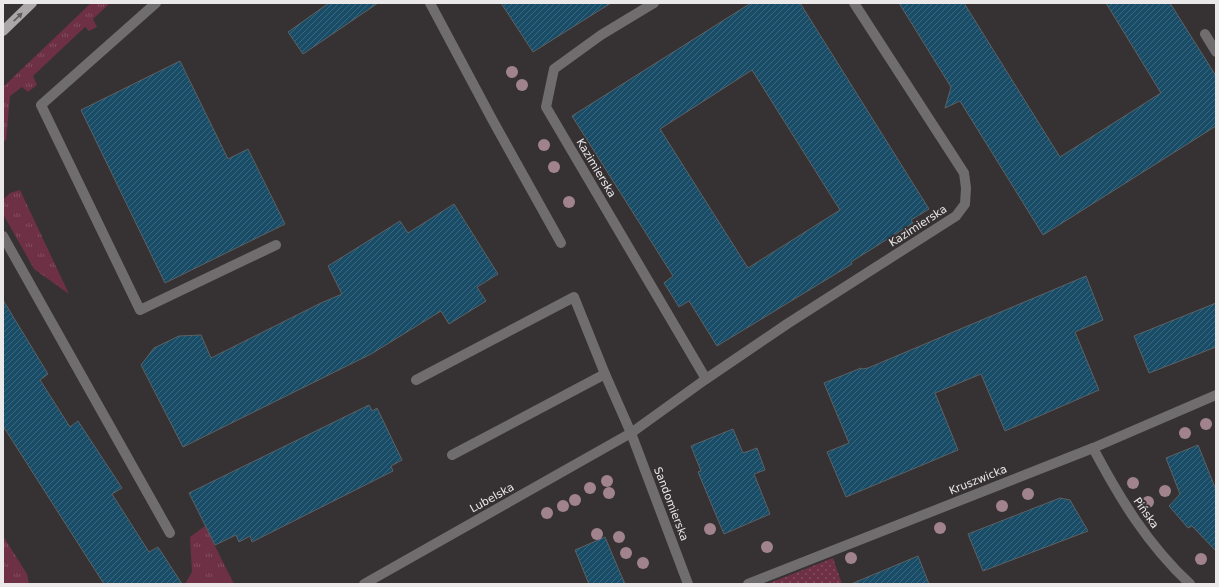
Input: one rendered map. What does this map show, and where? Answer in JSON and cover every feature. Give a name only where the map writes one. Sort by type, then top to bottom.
[{"type":"main road","points":[[3,31],[32,3]]},
{"type":"street","points":[[156,3],[41,105],[140,310],[276,245]]},
{"type":"street","points":[[430,3],[492,121],[562,243]]},
{"type":"street","name":"Kazimierska","points":[[654,3],[601,35],[554,69],[546,107],[706,379]]},
{"type":"street","name":"Kazimierska","points":[[631,433],[706,379],[787,324],[956,216],[965,204],[966,188],[964,173],[854,3]]},
{"type":"street","points":[[1205,34],[1216,52]]},
{"type":"street","points":[[3,236],[170,533]]},
{"type":"street","name":"Sandomierska","points":[[416,380],[574,297],[631,433],[688,584]]},
{"type":"street","points":[[452,455],[605,374]]},
{"type":"street","name":"Kruszwicka","points":[[748,584],[1093,448],[1216,395]]},
{"type":"street","name":"Lubelska","points":[[364,584],[570,469],[631,433]]},
{"type":"street","name":"Pińska","points":[[1093,448],[1113,485],[1143,531],[1190,584]]},
{"type":"green space","points":[[91,3],[110,3],[93,19],[97,27],[89,31],[85,27],[33,76],[37,85],[28,92],[22,87],[10,96],[6,140],[3,142],[3,87]]},
{"type":"green space","points":[[20,190],[69,294],[34,269],[3,214],[4,199],[10,193]]},
{"type":"green space","points":[[205,526],[234,584],[185,584],[192,572],[190,537]]},
{"type":"green space","points":[[3,536],[27,574],[29,584],[3,584]]},
{"type":"green space","points":[[833,558],[842,584],[767,584]]},
{"type":"building","points":[[329,3],[378,3],[303,54],[288,32]]},
{"type":"building","points":[[501,3],[611,3],[533,52]]},
{"type":"building","points":[[751,3],[800,3],[929,209],[911,220],[913,223],[851,262],[852,264],[717,346],[689,301],[679,307],[664,283],[673,276],[572,116]],"holes":[[[752,70],[840,210],[748,268],[660,129]]]},
{"type":"building","points":[[899,3],[964,3],[1060,157],[1161,93],[1106,3],[1170,3],[1216,76],[1216,126],[1043,235],[960,101],[945,108],[951,87]]},
{"type":"building","points":[[180,61],[228,159],[248,149],[285,224],[165,283],[81,110]]},
{"type":"building","points":[[454,204],[498,274],[477,287],[486,301],[449,324],[441,311],[371,354],[183,447],[141,365],[154,348],[179,336],[201,335],[211,358],[342,294],[328,266],[400,221],[408,233]]},
{"type":"building","points":[[1086,276],[1103,320],[1075,332],[1099,390],[1005,431],[981,374],[935,393],[958,450],[846,497],[827,452],[849,443],[824,383],[861,368],[868,368]]},
{"type":"building","points":[[3,300],[48,374],[40,380],[70,427],[78,421],[122,488],[112,494],[149,552],[158,547],[182,584],[104,584],[3,426]]},
{"type":"building","points":[[1216,303],[1216,347],[1149,373],[1134,336]]},
{"type":"building","points":[[369,405],[372,411],[377,408],[402,460],[391,466],[393,471],[252,542],[250,536],[239,542],[236,535],[215,545],[189,493]]},
{"type":"building","points":[[733,429],[743,453],[757,448],[765,470],[754,474],[770,514],[724,534],[698,472],[701,471],[691,446]]},
{"type":"building","points":[[1198,445],[1216,490],[1216,551],[1192,526],[1188,528],[1169,506],[1180,494],[1166,458]]},
{"type":"building","points":[[1060,498],[1070,500],[1088,531],[983,571],[968,534]]},
{"type":"building","points":[[605,537],[625,584],[589,584],[575,550]]},
{"type":"building","points":[[918,556],[929,584],[851,584]]}]
